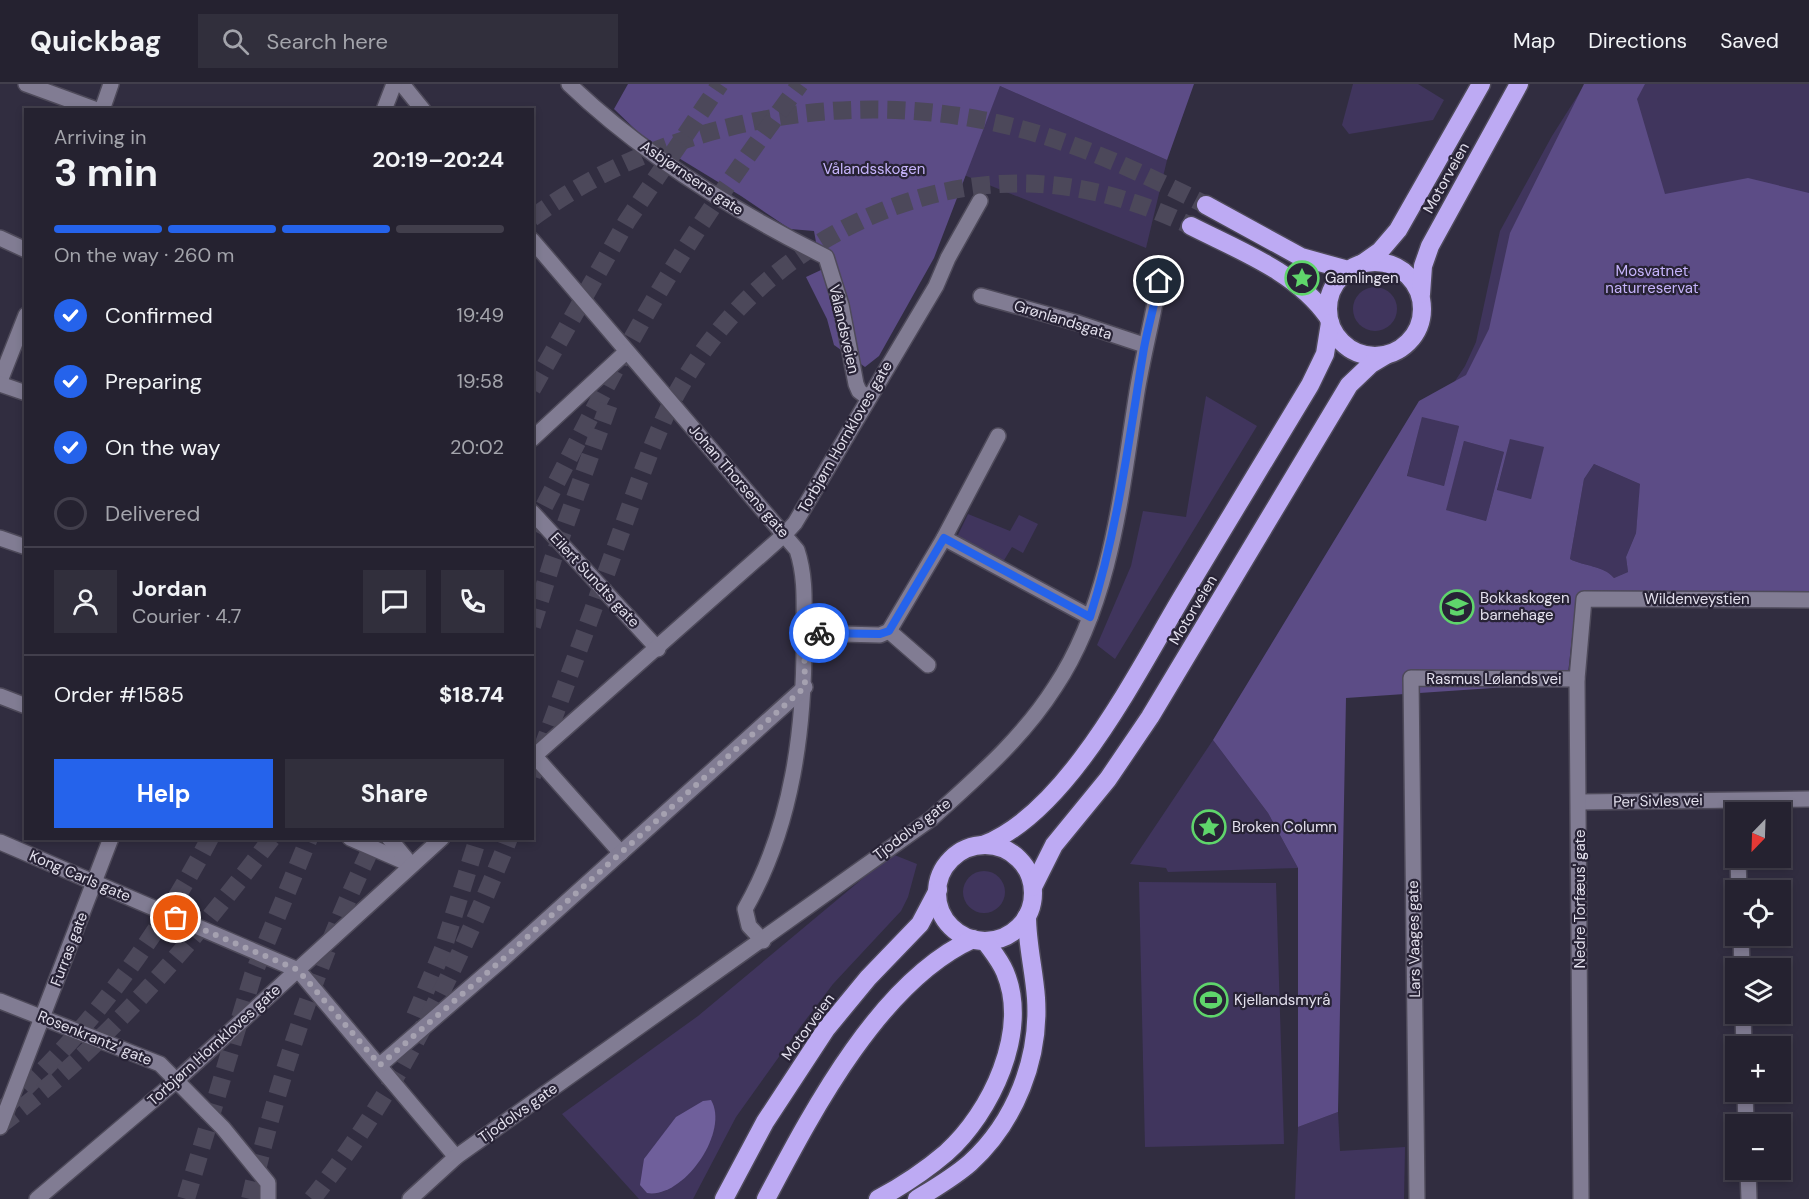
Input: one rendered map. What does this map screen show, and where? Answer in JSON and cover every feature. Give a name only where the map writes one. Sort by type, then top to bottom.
[{"type":"highway","name":"Motorveien","points":[[1355,266],[1380,251],[1398,230],[1481,84]]},
{"type":"highway","name":"Motorveien","points":[[1421,296],[1423,266],[1430,246],[1519,84]]},
{"type":"highway","points":[[1191,226],[1292,281],[1319,303],[1335,334],[1352,350],[1374,356],[1386,355],[1404,347],[1416,333],[1423,314],[1421,296],[1416,284],[1398,267],[1381,262],[1355,266],[1300,257],[1206,205]]},
{"type":"highway","points":[[1329,320],[1328,306],[1334,286],[1355,266]]},
{"type":"highway","name":"Motorveien","points":[[983,845],[1013,831],[1039,810],[1099,733],[1310,385],[1325,354],[1329,320]]},
{"type":"highway","name":"Motorveien","points":[[1033,887],[1054,845],[1108,779],[1150,717],[1344,393],[1360,373],[1386,355]]},
{"type":"highway","points":[[766,1199],[814,1110],[868,1032],[935,961],[950,950],[979,940],[1009,934],[1027,916],[1031,907],[1033,887],[1030,876],[1016,856],[995,846],[983,845],[961,852],[945,868],[938,890],[944,917],[956,931],[979,940],[1005,972],[1011,1005],[1010,1040],[998,1081],[977,1119],[947,1153],[904,1185],[878,1199]]},
{"type":"highway","name":"Motorveien","points":[[724,1199],[765,1122],[821,1036],[868,978],[920,924],[933,904],[938,890]]},
{"type":"highway","points":[[917,1199],[952,1177],[980,1154],[1007,1118],[1024,1081],[1035,1040],[1036,1017],[1027,916]]},
{"type":"street","points":[[26,84],[92,108]]},
{"type":"street","points":[[103,108],[111,84]]},
{"type":"street","points":[[385,108],[394,84]]},
{"type":"street","points":[[402,84],[421,108]]},
{"type":"street","name":"Asbjørnsens gate","points":[[569,84],[652,154],[770,229],[826,257]]},
{"type":"street","name":"Torbjørn Hornkloves gate","points":[[534,755],[658,649],[785,534],[808,502],[867,397],[936,286],[948,258],[980,201]]},
{"type":"street","points":[[0,238],[24,249]]},
{"type":"street","name":"Johan Thorsens gate","points":[[534,242],[785,534],[797,550],[804,570],[805,687],[792,782],[764,876],[745,909],[749,926],[763,940]]},
{"type":"street","name":"Vålandsveien","points":[[826,257],[841,305],[856,384],[859,391],[867,397]]},
{"type":"street","name":"Tjodolvs gate","points":[[410,1199],[456,1157],[931,819],[998,758],[1028,725],[1056,686],[1090,617],[1107,562],[1120,503],[1144,345],[1159,281]]},
{"type":"street","name":"Grønlandsgata","points":[[981,296],[1078,323],[1144,345]]},
{"type":"street","points":[[24,320],[0,382],[24,392]]},
{"type":"street","points":[[534,437],[626,352]]},
{"type":"street","points":[[804,633],[880,634],[889,631],[944,538],[998,436]]},
{"type":"street","name":"Eilert Sundts gate","points":[[534,514],[658,649]]},
{"type":"street","points":[[0,538],[24,546]]},
{"type":"street","points":[[944,538],[1090,617]]},
{"type":"street","name":"Wildenveystien","points":[[1584,599],[1809,600]]},
{"type":"street","name":"Nedre Torfæus' gate","points":[[1581,1199],[1580,802],[1577,679],[1584,599]]},
{"type":"street","points":[[889,631],[928,665]]},
{"type":"street","name":"Rasmus Lølands vei","points":[[1411,678],[1577,679]]},
{"type":"street","name":"Lars Vaages gate","points":[[1411,678],[1417,1199]]},
{"type":"street","points":[[380,1065],[805,687]]},
{"type":"street","points":[[0,696],[24,705]]},
{"type":"street","points":[[534,757],[621,853]]},
{"type":"street","name":"Per Sivles vei","points":[[1778,802],[1809,799]]},
{"type":"street","name":"Per Sivles vei","points":[[1580,802],[1725,806]]},
{"type":"street","name":"Furras gate","points":[[0,1126],[44,1018],[110,840]]},
{"type":"street","points":[[355,840],[412,865]]},
{"type":"street","points":[[391,840],[412,865]]},
{"type":"street","name":"Torbjørn Hornkloves gate","points":[[37,1199],[177,1080],[440,840]]},
{"type":"street","name":"Kong Carls gate","points":[[0,842],[298,970],[456,1157]]},
{"type":"street","name":"Rosenkrantz' gate","points":[[0,1001],[160,1064],[223,1128],[268,1183],[268,1199]]},
{"type":"street","points":[[1748,1180],[1749,1199]]},
{"type":"green space","name":"Vålandsskogen","points":[[628,84],[1194,84],[1167,160],[1000,86],[934,258],[879,356],[865,367],[834,345],[827,319],[806,277],[821,270],[814,231],[790,229],[641,135],[614,109]]},
{"type":"green space","points":[[1353,84],[1418,84],[1444,100],[1433,120],[1349,134],[1342,125]]},
{"type":"green space","points":[[1584,84],[1645,84],[1637,99],[1665,194],[1748,178],[1809,193],[1809,602],[1576,601],[1567,683],[1346,698],[1338,1112],[1298,1127],[1298,868],[1268,813],[1213,740],[1419,401],[1466,375],[1489,329],[1510,233]],"holes":[[[1422,417],[1459,426],[1444,486],[1407,476]],[[1510,439],[1544,447],[1531,499],[1497,490]],[[1464,441],[1504,452],[1486,521],[1446,510]],[[1594,464],[1640,484],[1636,533],[1626,557],[1628,572],[1614,578],[1599,568],[1570,559],[1584,479]]]},
{"type":"green space","name":"Mosvatnet naturreservat","points":[[1585,84],[1809,84],[1809,600],[1640,491],[1636,533],[1626,557],[1628,572],[1614,578],[1599,568],[1570,559],[1584,479],[1594,464],[1640,484],[1640,490],[1646,440],[1451,387],[1465,366],[1476,342],[1500,231],[1552,136]]},
{"type":"green space","points":[[1000,86],[1167,160],[1146,248],[964,175]]},
{"type":"green space","points":[[1375,287],[1384,288],[1391,293],[1396,300],[1396,318],[1391,325],[1384,330],[1375,331],[1366,330],[1359,325],[1354,318],[1353,309],[1354,300],[1359,293],[1366,288]]},
{"type":"green space","points":[[1206,396],[1257,426],[1115,659],[1097,645],[1131,566],[1143,511],[1186,517]]},
{"type":"green space","points":[[1422,416],[1459,426],[1444,486],[1407,477]]},
{"type":"green space","points":[[1510,438],[1545,447],[1531,499],[1497,491]]},
{"type":"green space","points":[[1464,441],[1504,452],[1486,521],[1445,510]]},
{"type":"green space","points":[[968,514],[1010,531],[1019,515],[1038,524],[1023,553],[1012,547],[1003,562],[957,537]]},
{"type":"green space","points":[[1213,740],[1268,813],[1298,868],[1168,872],[1166,868],[1130,864]]},
{"type":"green space","points":[[892,854],[917,864],[908,897],[901,911],[833,984],[801,1026],[736,1117],[693,1199],[639,1199],[562,1114],[698,1016]]},
{"type":"green space","points":[[984,871],[992,872],[999,877],[1004,884],[1004,900],[999,907],[992,912],[984,913],[976,912],[969,907],[964,900],[963,892],[964,884],[969,877],[976,872]]},
{"type":"green space","name":"Kjellandsmyrå","points":[[1139,882],[1276,883],[1284,1144],[1145,1147]]},
{"type":"green space","points":[[1338,1112],[1340,1151],[1405,1147],[1404,1199],[1295,1199],[1298,1127]]},
{"type":"shaded area","points":[[711,1100],[715,1113],[714,1129],[709,1145],[700,1161],[675,1186],[661,1192],[647,1193],[640,1185],[644,1159],[676,1117],[703,1101]]},
{"type":"tunnel","points":[[534,385],[627,221],[720,84]]},
{"type":"tunnel","points":[[534,526],[664,283],[727,186],[800,84]]},
{"type":"tunnel","points":[[534,217],[582,186],[634,159],[690,138],[747,123],[806,113],[865,110],[924,112],[1011,126],[1069,144],[1125,166],[1206,205]]},
{"type":"tunnel","points":[[534,771],[645,464],[668,410],[689,372],[713,338],[771,277],[805,252],[841,230],[879,212],[956,189],[1025,183],[1092,191],[1125,200],[1191,226]]},
{"type":"tunnel","points":[[534,620],[553,559],[610,401]]},
{"type":"tunnel","points":[[5,1107],[65,1047],[119,982],[167,912],[209,840]]},
{"type":"tunnel","points":[[0,1125],[39,1094],[112,1027],[179,954],[270,840]]},
{"type":"tunnel","points":[[186,1199],[253,975],[308,840]]},
{"type":"tunnel","points":[[250,1199],[274,1107],[303,1015],[337,925],[375,840]]},
{"type":"tunnel","points":[[415,1016],[443,949],[477,840]]},
{"type":"tunnel","points":[[312,1199],[372,1116],[399,1072],[447,980],[508,840]]},
{"type":"way so far","points":[[176,918],[298,970],[380,1065],[503,959],[805,687],[804,633],[819,633]]},
{"type":"place","name":"Gamlingen","points":[[1302,278]]},
{"type":"place","name":"Bokkaskogen barnehage","points":[[1457,607]]},
{"type":"place","name":"Broken Column","points":[[1209,827]]},
{"type":"place","name":"Kjellandsmyrå","points":[[1211,1000]]},
{"type":"route","points":[[819,633],[880,634],[889,631],[944,538],[1090,617],[1107,562],[1120,503],[1144,345],[1159,281]]}]
